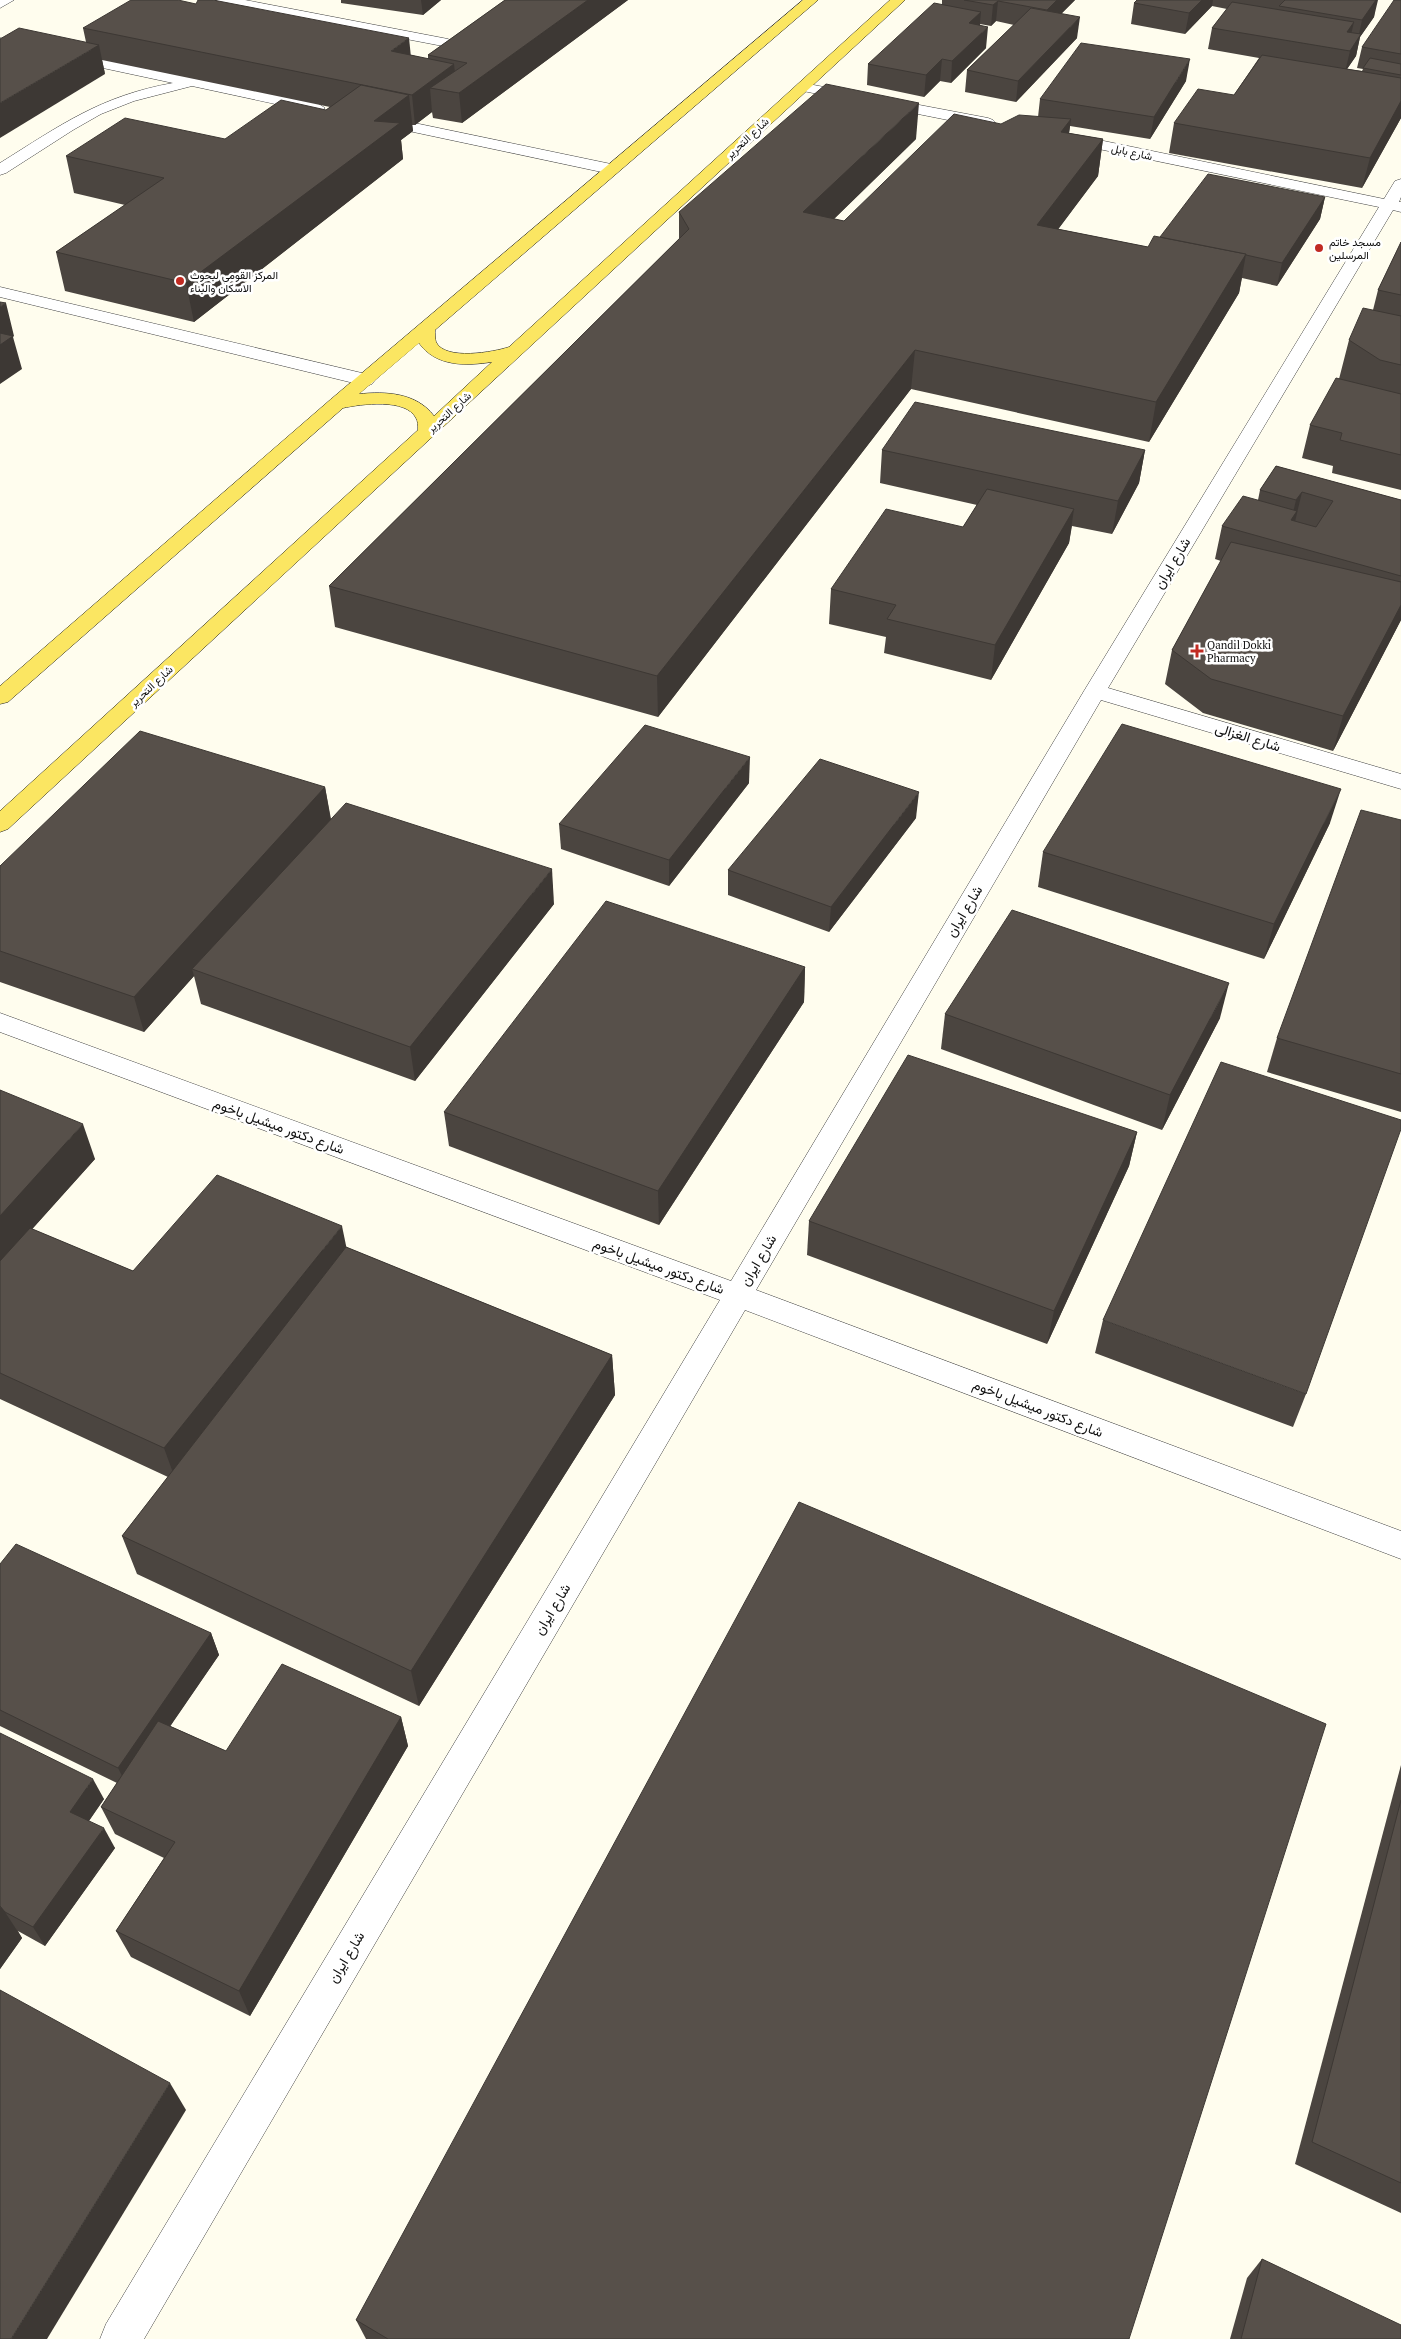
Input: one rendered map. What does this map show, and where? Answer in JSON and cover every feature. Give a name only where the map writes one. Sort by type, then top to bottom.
[{"type":"main road","points":[[0,697],[337,404],[811,0]]},
{"type":"main road","name":"شارع التحرير","points":[[0,824],[898,0]]},
{"type":"main road","points":[[426,329],[424,338],[429,346],[438,352],[452,357],[485,359],[516,351]]},
{"type":"main road","points":[[337,404],[370,398],[403,402],[416,407],[424,414],[429,422],[428,432]]},
{"type":"street","points":[[0,4],[7,0]]},
{"type":"street","points":[[224,0],[448,43]]},
{"type":"street","points":[[0,42],[334,112]]},
{"type":"street","points":[[0,170],[87,115],[110,104],[147,93],[197,83]]},
{"type":"street","points":[[803,87],[1001,125]]},
{"type":"street","points":[[363,118],[611,169]]},
{"type":"street","name":"شارع بابل","points":[[1048,135],[1397,199]]},
{"type":"street","name":"شارع ايران","points":[[120,2339],[1095,691],[1397,199]]},
{"type":"street","points":[[0,292],[366,380]]},
{"type":"street","name":"شارع الغزالى","points":[[1095,691],[1401,782]]},
{"type":"street","name":"شارع دكتور ميشيل باخوم","points":[[0,1022],[738,1295],[1401,1545]]},
{"type":"building","points":[[131,0],[178,0],[196,4],[198,0],[213,0],[409,38],[391,51],[454,64],[412,95],[83,28]]},
{"type":"building","points":[[505,0],[588,0],[459,93],[430,88],[467,63],[428,55]]},
{"type":"building","points":[[964,0],[1057,0],[1047,10],[998,1],[993,5]]},
{"type":"building","points":[[1137,0],[1202,0],[1189,13],[1134,3]]},
{"type":"building","points":[[1285,0],[1376,0],[1362,20],[1279,6]]},
{"type":"building","points":[[1394,0],[1401,0],[1401,54],[1362,47]]},
{"type":"building","points":[[1232,2],[1354,22],[1347,32],[1361,34],[1350,51],[1212,28]]},
{"type":"building","points":[[934,3],[981,12],[969,23],[988,27],[952,61],[942,59],[926,75],[868,64]]},
{"type":"building","points":[[1031,8],[1080,17],[1018,81],[967,70]]},
{"type":"building","points":[[19,28],[99,45],[0,103],[0,39]]},
{"type":"building","points":[[1081,43],[1190,59],[1154,117],[1040,99]]},
{"type":"building","points":[[1262,55],[1401,78],[1401,101],[1370,158],[1174,123],[1198,89],[1234,95]]},
{"type":"building","points":[[1370,58],[1401,64],[1401,75],[1363,68]]},
{"type":"building","points":[[826,84],[919,103],[803,212],[844,221],[954,114],[1001,124],[1019,115],[1071,119],[1061,132],[1103,139],[1037,225],[1148,247],[1154,236],[1246,254],[1156,402],[915,350],[657,676],[329,586],[689,229],[679,212]]},
{"type":"building","points":[[361,85],[409,95],[374,121],[400,123],[186,283],[56,252],[164,178],[66,156],[125,118],[225,139],[281,100],[326,110]]},
{"type":"building","points":[[1208,174],[1325,197],[1282,263],[1160,237]]},
{"type":"building","points":[[1401,242],[1401,295],[1378,290]]},
{"type":"building","points":[[1363,308],[1401,316],[1401,365],[1380,360],[1349,340]]},
{"type":"building","points":[[0,333],[13,336],[0,345]]},
{"type":"building","points":[[1336,378],[1401,394],[1401,455],[1340,440],[1342,433],[1310,425]]},
{"type":"building","points":[[915,402],[1145,450],[1118,501],[882,450]]},
{"type":"building","points":[[1276,466],[1401,500],[1401,576],[1222,526],[1243,496],[1297,511],[1291,520],[1316,527],[1333,501],[1302,492],[1296,500],[1260,490]]},
{"type":"building","points":[[987,489],[1074,509],[995,645],[887,619],[896,605],[831,589],[886,509],[963,527]]},
{"type":"building","points":[[1231,542],[1401,582],[1401,605],[1343,716],[1211,679],[1172,650]]},
{"type":"building","points":[[1122,724],[1341,789],[1274,924],[1043,852]]},
{"type":"building","points":[[645,725],[750,757],[669,860],[559,824]]},
{"type":"building","points":[[140,731],[325,787],[134,997],[0,951],[0,866]]},
{"type":"building","points":[[820,759],[919,792],[831,907],[728,870]]},
{"type":"building","points":[[346,803],[552,869],[410,1047],[192,969]]},
{"type":"building","points":[[1361,810],[1401,820],[1401,1074],[1277,1038]]},
{"type":"building","points":[[606,901],[805,967],[658,1191],[444,1112]]},
{"type":"building","points":[[1012,910],[1229,983],[1170,1095],[945,1014]]},
{"type":"building","points":[[908,1055],[1137,1132],[1054,1311],[809,1221]]},
{"type":"building","points":[[1221,1062],[1401,1120],[1401,1129],[1306,1394],[1103,1320]]},
{"type":"building","points":[[0,1090],[83,1124],[0,1216]]},
{"type":"building","points":[[217,1175],[342,1226],[164,1448],[0,1373],[0,1261],[30,1228],[133,1271]]},
{"type":"building","points":[[346,1247],[612,1355],[411,1671],[122,1536]]},
{"type":"building","points":[[799,1502],[1326,1724],[1129,2339],[388,2339],[356,2320]]},
{"type":"building","points":[[16,1544],[211,1633],[118,1768],[0,1710],[0,1564]]},
{"type":"building","points":[[282,1664],[401,1717],[239,1991],[116,1931],[175,1842],[101,1807],[158,1721],[226,1751]]},
{"type":"building","points":[[0,1733],[93,1779],[70,1812],[104,1828],[33,1927],[5,1912],[0,1906]]},
{"type":"building","points":[[1401,1800],[1401,2183],[1312,2142]]},
{"type":"building","points":[[0,1990],[170,2083],[11,2339],[0,2339]]},
{"type":"building","points":[[1262,2259],[1401,2325],[1401,2339],[1241,2339]]},
{"type":"place","name":"مسجد خاتم المرسلين","points":[[1319,248]]},
{"type":"place","name":"المركز القومي لبحوث الاسكان والبناء","points":[[180,281]]},
{"type":"place","name":"Qandil Dokki Pharmacy","points":[[1197,651]]}]
